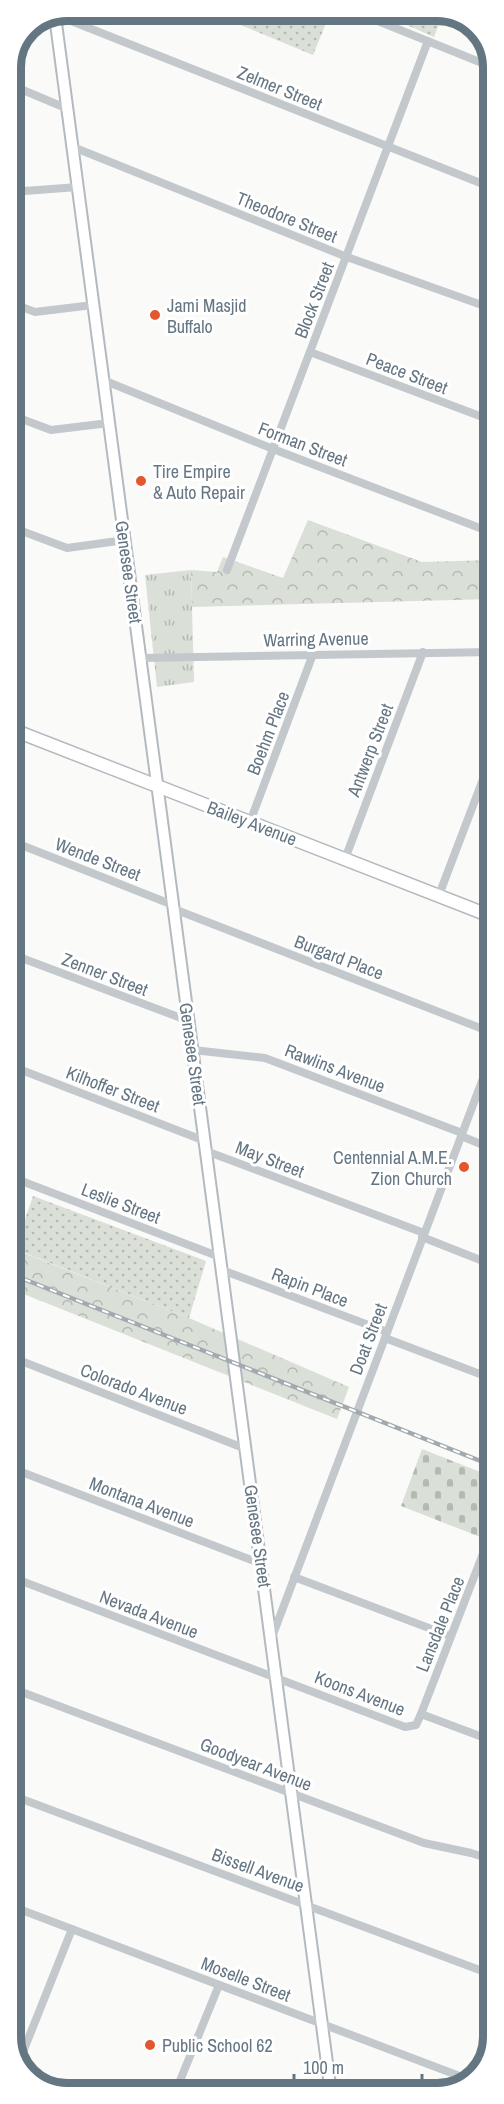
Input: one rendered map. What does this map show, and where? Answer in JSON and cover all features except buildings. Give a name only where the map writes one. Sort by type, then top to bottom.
[{"type":"main road","name":"Genesee Street","points":[[56,23],[330,2083]]},
{"type":"main road","name":"Bailey Avenue","points":[[21,733],[483,913]]},
{"type":"street","name":"Zelmer Street","points":[[70,21],[483,184]]},
{"type":"street","points":[[378,21],[483,63]]},
{"type":"street","name":"Block Street","points":[[227,570],[428,41]]},
{"type":"street","points":[[21,90],[68,109]]},
{"type":"street","name":"Theodore Street","points":[[73,147],[347,257],[483,305]]},
{"type":"street","points":[[21,191],[78,187]]},
{"type":"street","points":[[21,307],[35,312],[93,306]]},
{"type":"street","name":"Peace Street","points":[[310,352],[483,417]]},
{"type":"street","name":"Forman Street","points":[[104,380],[273,449],[483,529]]},
{"type":"street","points":[[21,420],[51,430],[109,423]]},
{"type":"street","points":[[21,532],[67,548],[125,540]]},
{"type":"street","name":"Antwerp Street","points":[[345,859],[423,652]]},
{"type":"street","name":"Warring Avenue","points":[[141,658],[483,652]]},
{"type":"street","name":"Boehm Place","points":[[250,822],[313,654]]},
{"type":"street","points":[[439,896],[483,779]]},
{"type":"street","name":"Wende Street","points":[[21,845],[174,907]]},
{"type":"street","name":"Burgard Place","points":[[174,907],[483,1029]]},
{"type":"street","name":"Zenner Street","points":[[21,958],[189,1022]]},
{"type":"street","name":"Rawlins Avenue","points":[[193,1050],[265,1058],[483,1145]]},
{"type":"street","name":"Kilhoffer Street","points":[[21,1070],[206,1146]]},
{"type":"street","name":"Doat Street","points":[[272,1637],[483,1078]]},
{"type":"street","name":"May Street","points":[[206,1146],[483,1261]]},
{"type":"street","name":"Leslie Street","points":[[21,1181],[220,1257]]},
{"type":"street","name":"Rapin Place","points":[[222,1270],[483,1375]]},
{"type":"street","name":"Colorado Avenue","points":[[21,1361],[246,1449]]},
{"type":"street","name":"Montana Avenue","points":[[21,1472],[262,1564]]},
{"type":"street","name":"Lansdale Place","points":[[421,1714],[483,1554]]},
{"type":"street","points":[[294,1577],[450,1636]]},
{"type":"street","name":"Nevada Avenue","points":[[21,1581],[276,1677]]},
{"type":"street","name":"Koons Avenue","points":[[276,1677],[408,1728],[416,1725],[421,1714],[483,1737]]},
{"type":"street","name":"Goodyear Avenue","points":[[21,1692],[424,1843],[483,1857]]},
{"type":"street","name":"Bissell Avenue","points":[[21,1799],[483,1971]]},
{"type":"street","name":"Moselle Street","points":[[21,1910],[461,2076]]},
{"type":"street","points":[[24,2050],[72,1929]]},
{"type":"street","points":[[179,2083],[219,1985]]},
{"type":"green space","points":[[231,21],[327,21],[313,55]]},
{"type":"green space","points":[[398,21],[440,21],[434,37]]},
{"type":"green space","points":[[308,520],[422,562],[483,560],[483,599],[192,607],[191,570],[217,572],[223,557],[283,578]]},
{"type":"green space","points":[[191,570],[194,682],[157,687],[145,575]]},
{"type":"green space","points":[[33,1196],[206,1261],[189,1318],[21,1251],[21,1231]]},
{"type":"green space","points":[[21,1252],[189,1318],[349,1387],[337,1419],[21,1293]]},
{"type":"green space","points":[[422,1449],[483,1473],[483,1538],[401,1506]]},
{"type":"railway","points":[[21,1278],[483,1462]]},
{"type":"place","name":"Jami Masjid Buffalo","points":[[155,315]]},
{"type":"place","name":"Tire Empire & Auto Repair","points":[[141,481]]},
{"type":"place","name":"Centennial A.M.E. Zion Church","points":[[464,1167]]},
{"type":"place","name":"Public School 62","points":[[150,2045]]}]
